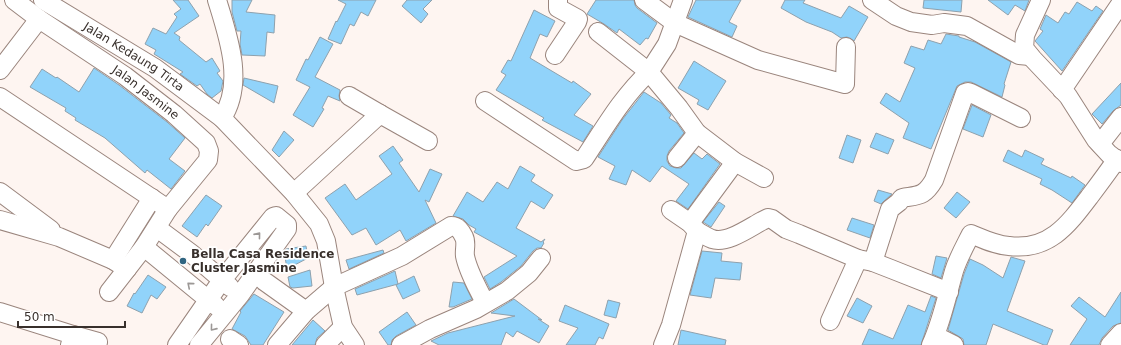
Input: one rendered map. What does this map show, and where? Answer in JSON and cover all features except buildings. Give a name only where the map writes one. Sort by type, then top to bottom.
[{"type":"street","name":"Jalan Jasmine","points":[[14,0],[39,19],[125,76],[174,114],[206,143],[209,151],[208,160],[168,209],[144,247],[120,265],[109,292]]},
{"type":"street","name":"Jalan Kedaung Tirta","points":[[43,0],[155,68],[222,118],[294,193],[319,224],[326,241],[343,327],[355,345]]},
{"type":"street","points":[[217,0],[226,31],[233,67],[233,88],[230,102],[222,118]]},
{"type":"street","points":[[555,55],[578,19],[558,8],[558,0]]},
{"type":"street","points":[[644,0],[675,23],[758,60],[845,84],[846,47]]},
{"type":"street","points":[[485,101],[576,161],[581,161],[584,159],[626,96],[648,72],[667,44],[684,0]]},
{"type":"street","points":[[872,0],[896,16],[911,22],[932,25],[944,23],[967,26],[1019,55],[1030,56]]},
{"type":"street","points":[[954,345],[934,340],[958,259],[971,234],[991,242],[1008,246],[1023,247],[1040,244],[1068,225],[1119,161],[1096,140],[1068,96],[1024,48],[1025,35],[1041,0]]},
{"type":"street","points":[[1062,90],[1121,4]]},
{"type":"street","points":[[0,70],[39,19]]},
{"type":"street","points":[[598,32],[648,72],[679,108],[697,133],[735,162],[764,178]]},
{"type":"street","points":[[830,321],[865,260],[890,209],[902,198],[917,197],[929,189],[934,180],[965,93],[971,93],[1021,118]]},
{"type":"street","points":[[349,96],[428,141]]},
{"type":"street","points":[[0,97],[168,209]]},
{"type":"street","points":[[294,193],[380,114]]},
{"type":"street","points":[[1100,144],[1121,117]]},
{"type":"street","points":[[677,158],[697,133]]},
{"type":"street","points":[[663,345],[672,325],[694,227],[735,162]]},
{"type":"street","points":[[0,192],[59,237]]},
{"type":"street","points":[[0,220],[59,237],[120,265],[152,198]]},
{"type":"street","points":[[671,210],[711,239],[722,240],[729,238],[768,218],[772,219],[799,234],[949,292]]},
{"type":"street","points":[[177,345],[222,280],[273,217],[276,216],[287,225],[286,229],[240,295],[199,345]]},
{"type":"street","points":[[277,345],[306,311],[334,287],[402,256],[451,226],[458,228],[464,238],[465,257],[485,303]]},
{"type":"street","points":[[157,228],[192,254],[240,295]]},
{"type":"street","points":[[144,247],[225,312]]},
{"type":"street","points":[[401,345],[430,328],[476,309],[507,290],[529,273],[541,258]]},
{"type":"street","points":[[264,280],[306,311]]},
{"type":"street","points":[[0,312],[72,340],[98,342]]},
{"type":"street","points":[[325,345],[343,327]]},
{"type":"street","points":[[1110,345],[1121,333]]},
{"type":"place","name":"Bella Casa Residence Cluster Jasmine","points":[[183,261]]}]
